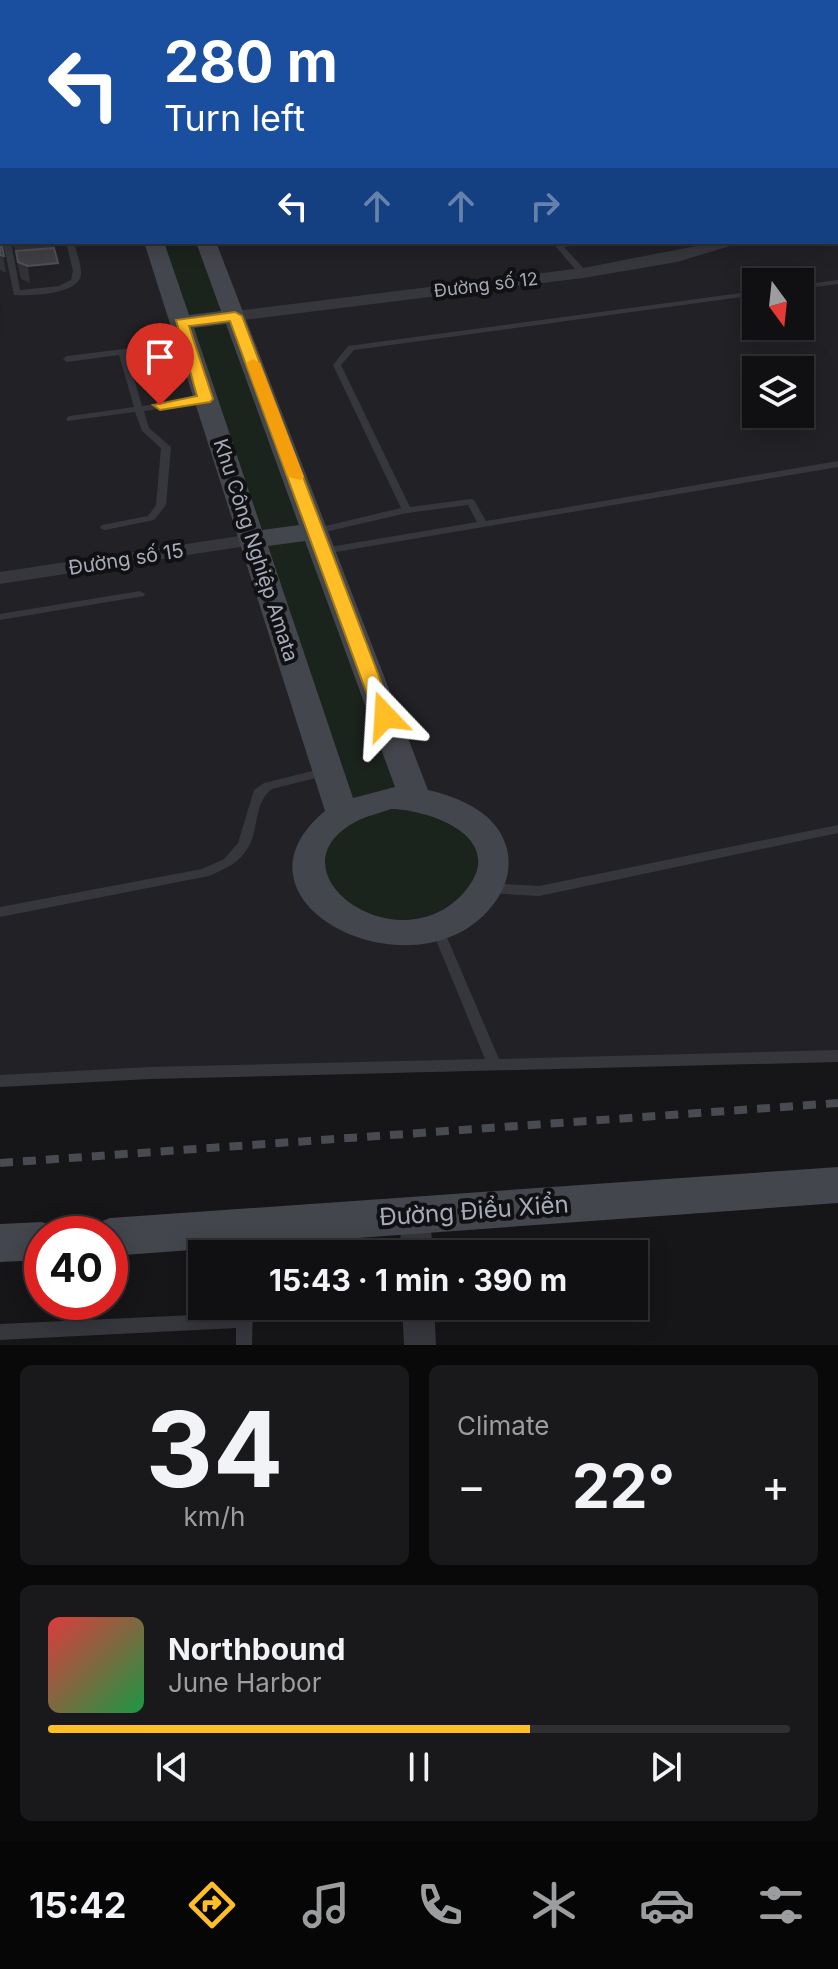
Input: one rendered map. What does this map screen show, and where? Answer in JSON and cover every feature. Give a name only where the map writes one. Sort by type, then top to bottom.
[{"type":"street","name":"Khu Công Nghiệp Amata","points":[[155,244],[342,813]]},
{"type":"street","points":[[207,244],[415,798]]},
{"type":"street","name":"Đường số 12","points":[[235,316],[583,273],[677,257],[727,244]]},
{"type":"street","points":[[184,333],[235,316]]},
{"type":"street","points":[[253,540],[320,541]]},
{"type":"street","name":"Đường số 15","points":[[0,578],[253,540]]},
{"type":"street","points":[[415,798],[441,804],[463,815],[480,830],[491,848],[494,868],[488,888],[467,911],[437,928],[407,933],[376,932],[349,923],[326,908],[312,889],[307,868],[310,847],[323,828],[342,813],[365,803],[415,798]]},
{"type":"street","name":"Đường Điểu Xiển","points":[[274,1240],[416,1235],[838,1185]]},
{"type":"street","name":"Đường Điểu Xiển","points":[[128,1238],[211,1240]]},
{"type":"street","points":[[0,1243],[24,1242]]},
{"type":"street","points":[[419,1320],[420,1345]]},
{"type":"lane","points":[[193,0],[217,0]]},
{"type":"lane","points":[[7,244],[17,293],[66,287],[74,282],[77,275],[70,244]]},
{"type":"lane","points":[[558,244],[583,273]]},
{"type":"lane","points":[[57,258],[73,257]]},
{"type":"lane","points":[[11,263],[26,262]]},
{"type":"lane","points":[[814,285],[838,282]]},
{"type":"lane","points":[[407,510],[337,365],[339,358],[351,348],[742,295]]},
{"type":"lane","points":[[67,359],[122,352],[184,333]]},
{"type":"lane","points":[[105,527],[140,522],[159,512],[166,447],[145,429],[122,352]]},
{"type":"lane","points":[[70,419],[205,399]]},
{"type":"lane","points":[[320,541],[484,525],[838,464]]},
{"type":"lane","points":[[320,541],[407,510],[471,502],[484,525]]},
{"type":"lane","points":[[0,617],[140,594]]},
{"type":"lane","points":[[0,912],[205,873],[228,862],[244,845],[258,793],[268,786],[328,771]]},
{"type":"lane","points":[[488,888],[539,891],[838,829]]},
{"type":"lane","points":[[437,928],[495,1065]]},
{"type":"lane","points":[[0,1081],[150,1073],[838,1056]]},
{"type":"lane","points":[[0,1332],[188,1317]]},
{"type":"lane","points":[[244,1345],[245,1320]]},
{"type":"shaded area","points":[[0,244],[838,244],[838,1051],[0,1076]]},
{"type":"shaded area","points":[[163,244],[198,244],[226,315],[189,320]]},
{"type":"shaded area","points":[[227,320],[305,529],[262,535],[190,324]]},
{"type":"shaded area","points":[[307,535],[400,789],[351,798],[265,542]]},
{"type":"shaded area","points":[[406,806],[443,816],[455,823],[480,856],[480,876],[469,893],[450,906],[426,916],[399,921],[374,920],[352,912],[322,881],[326,842],[340,826],[361,815]]},
{"type":"building","points":[[54,248],[58,263],[28,266],[18,262],[16,251]]},
{"type":"railway","points":[[0,1163],[838,1103]]},
{"type":"slow traffic","points":[[253,363],[296,477]]},
{"type":"route","points":[[160,405],[205,399],[181,323],[235,316],[385,716]]}]
